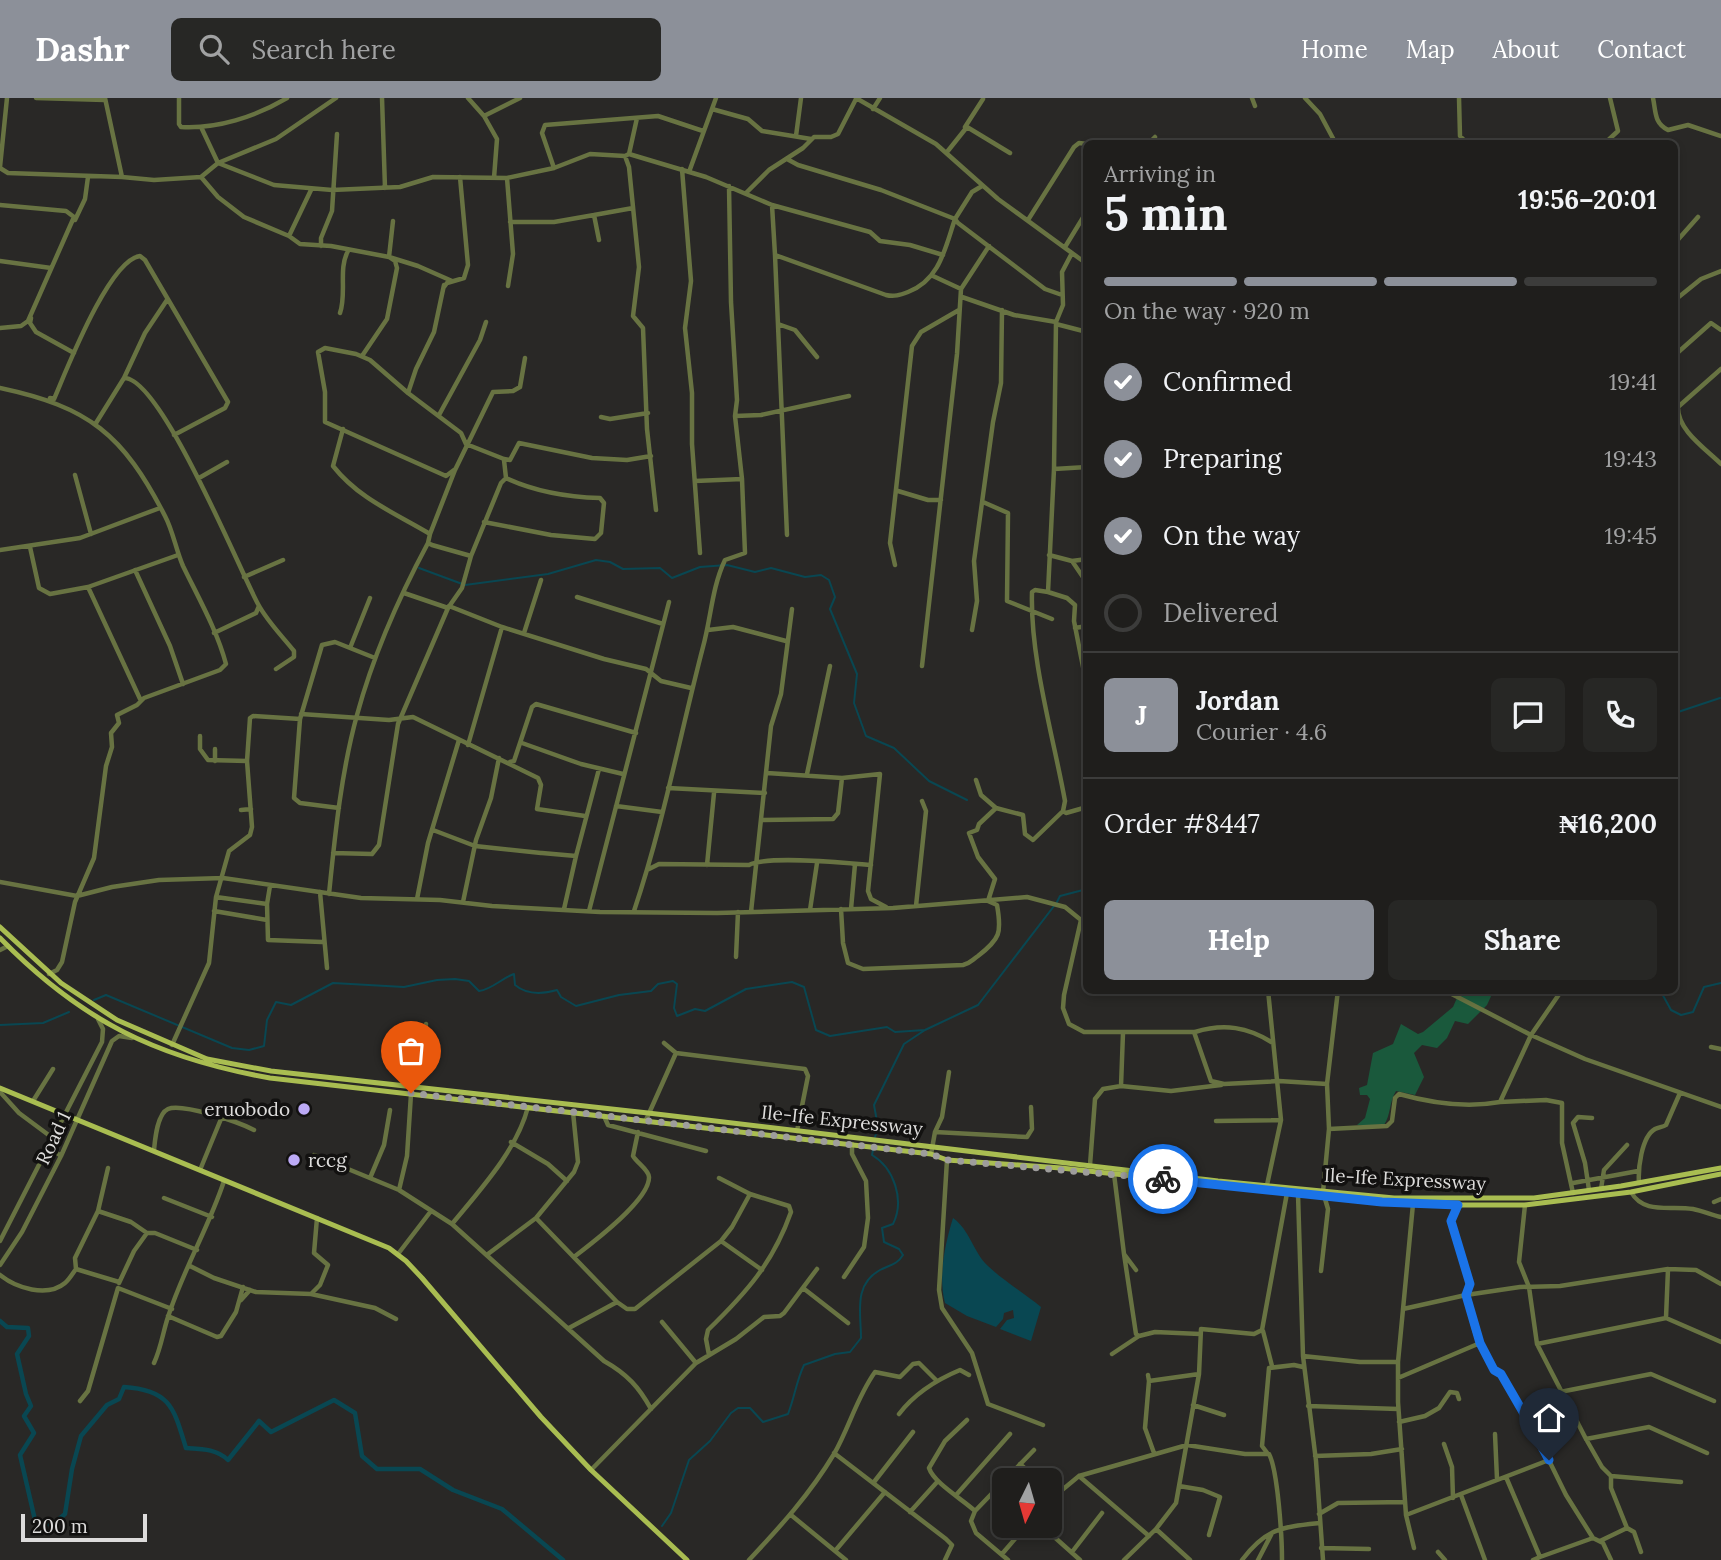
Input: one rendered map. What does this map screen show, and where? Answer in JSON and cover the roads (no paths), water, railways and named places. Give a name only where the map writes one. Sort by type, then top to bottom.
[{"type":"main road","name":"Ile-Ife Expressway","points":[[0,927],[49,974],[83,1000],[117,1020],[207,1059],[247,1068],[414,1087],[528,1107],[852,1144],[874,1144]]},
{"type":"main road","name":"Ile-Ife Expressway","points":[[0,938],[57,990],[94,1016],[136,1038],[221,1069],[270,1078],[648,1113],[797,1131],[917,1149],[947,1160],[1061,1165],[1082,1163],[1413,1204],[1573,1193],[1721,1168]]},
{"type":"main road","points":[[0,1090],[374,1240],[398,1254],[422,1278],[541,1418],[591,1470],[687,1560]]},
{"type":"main road","name":"Ile-Ife Expressway","points":[[917,1149],[932,1146],[1061,1165],[1081,1171],[1287,1193],[1458,1205],[1525,1205],[1631,1192],[1721,1174]]},
{"type":"main road","points":[[1081,1171],[1082,1163]]},
{"type":"street","points":[[7,98],[0,168],[8,173],[154,180],[201,177],[218,163],[276,139],[329,99],[336,98]]},
{"type":"street","points":[[36,98],[105,99],[122,177]]},
{"type":"street","points":[[179,98],[178,124],[181,127],[202,129],[262,112],[287,98]]},
{"type":"street","points":[[382,98],[385,188]]},
{"type":"street","points":[[468,98],[484,116],[496,139],[494,178]]},
{"type":"street","points":[[484,116],[520,98]]},
{"type":"street","points":[[688,172],[716,98]]},
{"type":"street","points":[[796,136],[801,98]]},
{"type":"street","points":[[873,109],[880,98]]},
{"type":"street","points":[[1252,98],[1255,106]]},
{"type":"street","points":[[1305,98],[1309,106],[1320,114],[1334,140]]},
{"type":"street","points":[[1459,98],[1460,136],[1464,140]]},
{"type":"street","points":[[1608,140],[1618,131],[1610,98]]},
{"type":"street","points":[[1653,98],[1655,118],[1668,130],[1688,125],[1721,136]]},
{"type":"street","points":[[746,193],[769,170],[812,139],[817,136],[831,138],[838,134],[856,99],[947,152],[982,187],[1083,261]]},
{"type":"street","points":[[947,152],[983,99]]},
{"type":"street","points":[[712,109],[748,119],[762,131],[812,139]]},
{"type":"street","points":[[554,168],[542,132],[545,125],[664,117],[703,131]]},
{"type":"street","points":[[637,118],[627,155],[639,267],[633,316],[643,328],[650,456],[656,510]]},
{"type":"street","points":[[965,128],[1010,153]]},
{"type":"street","points":[[202,129],[218,163],[266,183],[310,190],[385,188],[433,177],[507,178],[554,168],[590,154],[627,155],[682,169],[772,205],[870,232],[884,242],[910,245],[943,255]]},
{"type":"street","points":[[321,246],[321,238],[332,211],[337,134]]},
{"type":"street","points":[[1152,140],[1155,137]]},
{"type":"street","points":[[1028,220],[1073,147],[1083,144]]},
{"type":"street","points":[[787,159],[798,166],[881,190],[955,219],[969,233],[1045,289],[1062,295]]},
{"type":"street","points":[[682,169],[691,281],[685,328],[692,393],[699,553]]},
{"type":"street","points":[[74,353],[36,332],[30,323],[46,277],[85,199],[88,177]]},
{"type":"street","points":[[201,177],[218,197],[244,217],[289,236],[307,247],[321,246],[389,257],[418,266],[452,282]]},
{"type":"street","points":[[444,287],[464,278],[468,265],[460,177]]},
{"type":"street","points":[[507,178],[513,254],[508,286]]},
{"type":"street","points":[[634,911],[648,869],[721,568],[724,561],[745,553],[742,480],[735,416],[737,400],[729,186]]},
{"type":"street","points":[[775,255],[891,297],[915,289],[933,276],[955,219],[972,192],[982,187]]},
{"type":"street","points":[[289,236],[310,190]]},
{"type":"street","points":[[0,205],[66,211],[73,214],[73,224]]},
{"type":"street","points":[[772,205],[784,410],[787,535]]},
{"type":"street","points":[[510,222],[554,222],[633,208]]},
{"type":"street","points":[[594,215],[599,240]]},
{"type":"street","points":[[1678,240],[1698,217]]},
{"type":"street","points":[[1065,247],[1083,218]]},
{"type":"street","points":[[389,257],[393,221]]},
{"type":"street","points":[[922,666],[957,354],[961,289],[989,246]]},
{"type":"street","points":[[340,313],[345,290],[344,258],[348,251]]},
{"type":"street","points":[[1048,592],[1054,469],[1056,323],[1062,305],[1061,277],[1072,253]]},
{"type":"street","points":[[56,401],[74,353],[103,292],[115,274],[132,257],[140,256],[145,260],[228,402],[225,408],[174,435]]},
{"type":"street","points":[[362,356],[387,319],[397,268],[395,261],[389,257]]},
{"type":"street","points":[[0,261],[51,268]]},
{"type":"street","points":[[44,268],[46,277]]},
{"type":"street","points":[[1678,298],[1701,279],[1721,271]]},
{"type":"street","points":[[933,276],[961,289]]},
{"type":"street","points":[[408,393],[434,332],[444,287],[441,278]]},
{"type":"street","points":[[962,297],[1083,331]]},
{"type":"street","points":[[96,422],[124,378],[145,333],[167,298]]},
{"type":"street","points":[[895,565],[890,543],[898,491],[912,346],[921,332],[959,310]]},
{"type":"street","points":[[972,630],[977,601],[974,561],[1001,383],[1002,310]]},
{"type":"street","points":[[0,328],[26,324],[32,314]]},
{"type":"street","points":[[1678,352],[1721,320]]},
{"type":"street","points":[[439,415],[480,340],[486,322]]},
{"type":"street","points":[[1714,323],[1721,330]]},
{"type":"street","points":[[778,324],[795,330],[817,357]]},
{"type":"street","points":[[455,470],[446,476],[325,422],[325,392],[318,352],[325,348],[362,356],[384,370],[408,393],[439,415],[465,438],[466,444]]},
{"type":"street","points":[[329,894],[339,808],[356,718],[375,659],[428,543],[466,444],[493,392],[513,391],[520,387],[524,358]]},
{"type":"street","points":[[1678,407],[1721,369]]},
{"type":"street","points":[[124,378],[132,379],[140,385],[174,435],[199,478],[259,606],[295,653],[294,657],[276,669]]},
{"type":"street","points":[[0,388],[56,401],[96,422],[121,447],[160,508],[225,661],[224,667],[144,698],[117,715],[119,723],[111,733],[112,747],[106,766],[94,858],[77,896],[62,962],[57,970],[49,974]]},
{"type":"street","points":[[735,416],[761,415],[849,396]]},
{"type":"street","points":[[601,417],[610,419],[648,413]]},
{"type":"street","points":[[1678,418],[1686,430],[1721,464]]},
{"type":"street","points":[[344,429],[333,466],[341,476],[364,498],[430,534]]},
{"type":"street","points":[[334,851],[372,854],[379,845],[401,718],[448,607],[462,588],[484,522],[501,483],[506,478],[507,460],[519,443],[592,458],[627,460],[650,456]]},
{"type":"street","points":[[466,444],[507,460]]},
{"type":"street","points":[[199,478],[227,461]]},
{"type":"street","points":[[1054,469],[1083,467]]},
{"type":"street","points":[[75,475],[91,534]]},
{"type":"street","points":[[484,522],[572,538],[595,539],[601,533],[604,503],[600,498],[547,493],[506,478]]},
{"type":"street","points":[[695,481],[742,480]]},
{"type":"street","points":[[898,491],[928,500],[941,500]]},
{"type":"street","points":[[983,502],[1008,513],[1006,601],[1031,608],[1052,619]]},
{"type":"street","points":[[0,550],[30,547],[91,534],[160,508]]},
{"type":"street","points":[[428,543],[471,556]]},
{"type":"street","points":[[30,547],[42,591],[50,594],[88,587],[178,555]]},
{"type":"street","points":[[1049,555],[1072,561],[1083,560]]},
{"type":"street","points":[[244,577],[283,560]]},
{"type":"street","points":[[1072,561],[1083,577]]},
{"type":"street","points":[[135,570],[170,646],[183,684]]},
{"type":"street","points":[[524,633],[541,580]]},
{"type":"street","points":[[88,587],[141,701]]},
{"type":"street","points":[[976,780],[981,795],[996,808],[1023,815],[1026,835],[1033,840],[1063,811],[1065,801],[1033,637],[1031,608],[1032,593],[1035,590],[1072,601],[1075,605],[1075,628],[1083,667]]},
{"type":"street","points":[[404,593],[580,652],[646,669],[661,681],[691,688]]},
{"type":"street","points":[[577,597],[663,624]]},
{"type":"street","points":[[350,648],[370,598]]},
{"type":"street","points":[[589,911],[669,602]]},
{"type":"street","points":[[256,613],[259,606]]},
{"type":"street","points":[[751,912],[771,726],[780,694],[792,608]]},
{"type":"street","points":[[214,633],[256,613],[264,614]]},
{"type":"street","points":[[468,745],[502,627]]},
{"type":"street","points":[[708,630],[733,627],[786,641]]},
{"type":"street","points":[[1075,628],[1083,627]]},
{"type":"street","points":[[339,808],[300,803],[294,798],[300,716],[322,645],[335,642],[375,659]]},
{"type":"street","points":[[807,774],[830,666]]},
{"type":"street","points":[[509,762],[514,761],[532,707],[536,704],[636,733]]},
{"type":"street","points":[[172,1045],[209,963],[216,897],[229,851],[250,835],[247,761],[251,717],[413,717],[538,778],[541,785],[537,808],[585,816]]},
{"type":"street","points":[[200,736],[198,742],[203,756],[208,760],[247,761]]},
{"type":"street","points":[[417,899],[423,864],[459,740]]},
{"type":"street","points":[[522,743],[599,769],[623,774]]},
{"type":"street","points":[[215,748],[215,761]]},
{"type":"street","points":[[463,902],[499,758]]},
{"type":"street","points":[[564,909],[585,816],[599,769]]},
{"type":"street","points":[[767,773],[842,778],[880,774],[869,895],[878,905],[893,908]]},
{"type":"street","points":[[763,820],[833,819],[838,813],[842,778]]},
{"type":"street","points":[[668,788],[714,793],[765,793]]},
{"type":"street","points":[[707,865],[714,793]]},
{"type":"street","points":[[916,906],[926,811],[922,801]]},
{"type":"street","points":[[616,806],[662,812]]},
{"type":"street","points":[[988,901],[995,879],[978,857],[969,833],[977,830],[979,824],[996,808]]},
{"type":"street","points":[[1063,811],[1066,813],[1083,808]]},
{"type":"street","points":[[241,810],[251,809]]},
{"type":"street","points":[[433,830],[475,846],[576,856]]},
{"type":"street","points":[[529,843],[530,848],[541,853]]},
{"type":"street","points":[[648,869],[659,864],[749,866],[755,862],[871,865]]},
{"type":"street","points":[[810,910],[817,863]]},
{"type":"street","points":[[851,909],[853,864]]},
{"type":"street","points":[[0,882],[77,896],[159,880],[223,878],[377,899],[417,899],[589,911],[751,912],[893,908],[1027,897],[1050,901],[1083,918]]},
{"type":"street","points":[[270,886],[267,904],[268,940],[323,942]]},
{"type":"street","points":[[320,892],[327,968]]},
{"type":"street","points":[[216,897],[267,904]]},
{"type":"street","points":[[841,909],[843,943],[848,963],[854,967],[863,969],[963,965],[989,950],[1000,932],[997,905],[988,901]]},
{"type":"street","points":[[214,911],[267,920]]},
{"type":"street","points":[[736,957],[738,912]]},
{"type":"street","points":[[1083,923],[1064,995],[1065,1015],[1075,1029],[1123,1033],[1244,1028],[1255,1031],[1273,1043]]},
{"type":"street","points":[[0,950],[8,946]]},
{"type":"street","points":[[1268,994],[1281,1120],[1268,1185]]},
{"type":"street","points":[[1321,1271],[1328,1209],[1324,1194],[1329,1129],[1327,1084],[1338,994]]},
{"type":"street","points":[[1452,994],[1531,1035],[1585,1059],[1721,1107]]},
{"type":"street","points":[[1500,1102],[1531,1035],[1559,994]]},
{"type":"street","name":"Road 1","points":[[1,1240],[102,1042],[103,1028],[94,1016]]},
{"type":"street","points":[[414,1087],[426,1024]]},
{"type":"street","points":[[1194,1032],[1211,1081],[1224,1084]]},
{"type":"street","points":[[1121,1086],[1123,1033]]},
{"type":"street","name":"Road 1","points":[[0,1265],[22,1232],[61,1156],[112,1041],[119,1036],[136,1038]]},
{"type":"street","points":[[664,1043],[676,1052],[806,1069],[808,1076],[797,1131]]},
{"type":"street","points":[[1711,1047],[1721,1049]]},
{"type":"street","points":[[646,1120],[676,1052]]},
{"type":"street","points":[[33,1101],[53,1069]]},
{"type":"street","points":[[931,1154],[935,1132],[942,1117],[948,1072]]},
{"type":"street","points":[[1090,1165],[1094,1099],[1103,1089],[1121,1086],[1171,1091],[1279,1081],[1327,1084]]},
{"type":"street","points":[[0,1090],[19,1113],[54,1139]]},
{"type":"street","points":[[400,1190],[407,1156],[411,1093]]},
{"type":"street","points":[[1639,1183],[1638,1171],[1646,1142],[1654,1129],[1666,1125],[1680,1093]]},
{"type":"street","points":[[1329,1129],[1387,1126],[1392,1121],[1395,1098],[1399,1094],[1425,1101],[1481,1105],[1546,1100],[1562,1103],[1562,1143],[1573,1183],[1573,1193]]},
{"type":"street","points":[[452,1224],[512,1142],[524,1121],[528,1107]]},
{"type":"street","points":[[935,1132],[1027,1137],[1032,1129],[1031,1107]]},
{"type":"street","points":[[154,1150],[161,1118],[170,1108],[205,1111],[254,1130]]},
{"type":"street","points":[[370,1178],[384,1145],[390,1110]]},
{"type":"street","points":[[488,1254],[536,1218],[567,1181],[578,1162],[573,1112]]},
{"type":"street","points":[[604,1115],[608,1125],[706,1152]]},
{"type":"street","points":[[1589,1191],[1573,1123],[1578,1117],[1592,1118]]},
{"type":"street","points":[[200,1170],[222,1119]]},
{"type":"street","points":[[1216,1121],[1281,1120]]},
{"type":"street","points":[[574,1257],[629,1212],[648,1181],[647,1172],[633,1156],[638,1132]]},
{"type":"street","points":[[512,1142],[548,1164],[567,1181]]},
{"type":"street","points":[[844,1277],[864,1247],[868,1218],[866,1181],[852,1154],[852,1144]]},
{"type":"street","points":[[1601,1189],[1604,1170],[1627,1145]]},
{"type":"street","points":[[50,1148],[61,1156]]},
{"type":"street","points":[[314,1155],[400,1190],[452,1224],[604,1361],[631,1379],[651,1409]]},
{"type":"street","points":[[947,1160],[939,1290],[942,1308],[972,1353],[988,1404],[1043,1425]]},
{"type":"street","points":[[0,1275],[13,1286],[30,1290],[65,1284],[76,1269],[75,1258],[98,1211],[108,1168]]},
{"type":"street","points":[[1573,1183],[1638,1171]]},
{"type":"street","points":[[1115,1174],[1134,1326],[1139,1336]]},
{"type":"street","points":[[709,1354],[706,1339],[708,1330],[750,1289],[783,1235],[791,1208],[750,1194],[719,1178]]},
{"type":"street","points":[[155,1363],[164,1340],[168,1316],[212,1217],[224,1181]]},
{"type":"street","points":[[1631,1192],[1642,1204],[1690,1209],[1721,1217]]},
{"type":"street","points":[[1282,1560],[1273,1462],[1262,1446],[1268,1373],[1272,1366],[1262,1330],[1287,1193]]},
{"type":"street","points":[[536,1218],[617,1302],[627,1309],[635,1309],[721,1241],[750,1194]]},
{"type":"street","points":[[1297,1194],[1303,1356],[1315,1456],[1322,1560]]},
{"type":"street","points":[[164,1198],[212,1217]]},
{"type":"street","points":[[1714,1202],[1721,1199]]},
{"type":"street","points":[[1413,1204],[1398,1362],[1398,1409],[1406,1515],[1414,1548]]},
{"type":"street","points":[[1458,1205],[1451,1221],[1470,1284],[1466,1295],[1480,1343],[1494,1370],[1501,1374],[1523,1412],[1566,1495],[1596,1540],[1603,1543],[1611,1560]]},
{"type":"street","points":[[1525,1205],[1519,1262],[1529,1287],[1536,1344],[1586,1439],[1602,1467],[1611,1476],[1681,1482]]},
{"type":"street","points":[[98,1211],[131,1222],[147,1233],[155,1233],[197,1250]]},
{"type":"street","points":[[398,1254],[431,1211]]},
{"type":"street","points":[[312,1294],[320,1285],[328,1265],[314,1253],[317,1218]]},
{"type":"street","points":[[80,1401],[89,1391],[118,1285],[134,1251],[147,1233]]},
{"type":"street","points":[[721,1241],[762,1270]]},
{"type":"street","points":[[1124,1254],[1136,1270]]},
{"type":"street","points":[[190,1266],[214,1278],[250,1290],[274,1294],[312,1294],[375,1308],[396,1318]]},
{"type":"street","points":[[76,1269],[172,1309]]},
{"type":"street","points":[[591,1470],[696,1363],[764,1317],[784,1313],[817,1269]]},
{"type":"street","points":[[1403,1309],[1466,1295],[1560,1286],[1668,1269],[1696,1270],[1721,1284]]},
{"type":"street","points":[[1666,1318],[1668,1269]]},
{"type":"street","points":[[168,1316],[217,1337],[229,1326],[241,1300],[243,1287]]},
{"type":"street","points":[[803,1288],[848,1323]]},
{"type":"street","points":[[241,1300],[250,1290]]},
{"type":"street","points":[[569,1328],[617,1302]]},
{"type":"street","points":[[1536,1344],[1666,1318],[1721,1342]]},
{"type":"street","points":[[662,1322],[696,1363]]},
{"type":"street","points":[[1124,1560],[1174,1507],[1199,1374],[1202,1328],[1254,1334],[1262,1330]]},
{"type":"street","points":[[1112,1354],[1139,1336],[1155,1332],[1200,1334]]},
{"type":"street","points":[[1398,1378],[1480,1343]]},
{"type":"street","points":[[1303,1356],[1360,1362],[1398,1362]]},
{"type":"street","points":[[749,1560],[791,1515],[834,1453],[875,1372],[900,1377],[913,1364],[919,1363],[936,1380]]},
{"type":"street","points":[[1272,1366],[1294,1364],[1304,1368]]},
{"type":"street","points":[[899,1414],[909,1401],[936,1380],[960,1370],[968,1375]]},
{"type":"street","points":[[1154,1454],[1145,1428],[1149,1378],[1199,1374]]},
{"type":"street","points":[[1560,1392],[1651,1374],[1714,1401]]},
{"type":"street","points":[[1399,1422],[1424,1416],[1439,1408],[1447,1393],[1457,1393],[1459,1399]]},
{"type":"street","points":[[1194,1405],[1224,1415]]},
{"type":"street","points":[[1308,1406],[1398,1409]]},
{"type":"street","points":[[967,1420],[945,1441],[929,1464],[930,1472],[938,1481],[975,1511]]},
{"type":"street","points":[[1586,1439],[1649,1426],[1707,1453]]},
{"type":"street","points":[[874,1482],[914,1432]]},
{"type":"street","points":[[957,1494],[1010,1434]]},
{"type":"street","points":[[1495,1434],[1497,1479]]},
{"type":"street","points":[[1444,1444],[1452,1467],[1453,1498]]},
{"type":"street","points":[[1062,1489],[1079,1476],[1187,1445],[1245,1454],[1269,1454]]},
{"type":"street","points":[[1315,1456],[1371,1454],[1402,1449]]},
{"type":"street","points":[[1008,1560],[973,1529],[971,1521],[975,1511],[1034,1450]]},
{"type":"street","points":[[834,1453],[952,1545],[945,1560]]},
{"type":"street","points":[[1406,1515],[1549,1460]]},
{"type":"street","points":[[1020,1464],[1024,1468]]},
{"type":"street","points":[[1079,1476],[1149,1536]]},
{"type":"street","points":[[1611,1476],[1611,1488],[1627,1528],[1634,1532],[1641,1552]]},
{"type":"street","points":[[1506,1477],[1540,1557]]},
{"type":"street","points":[[910,1512],[938,1481]]},
{"type":"street","points":[[1179,1486],[1203,1490],[1220,1497],[1209,1535]]},
{"type":"street","points":[[835,1551],[885,1492]]},
{"type":"street","points":[[1461,1495],[1485,1560]]},
{"type":"street","points":[[1320,1514],[1338,1503],[1405,1502]]},
{"type":"street","points":[[1072,1552],[1102,1513]]},
{"type":"street","points":[[791,1515],[846,1560]]},
{"type":"street","points":[[1242,1560],[1259,1539],[1272,1532],[1320,1523]]},
{"type":"street","points":[[1532,1560],[1627,1528]]},
{"type":"street","points":[[1156,1529],[1190,1560]]},
{"type":"street","points":[[1258,1560],[1272,1532]]},
{"type":"street","points":[[1002,1554],[1016,1538]]},
{"type":"street","points":[[1056,1538],[1080,1560]]},
{"type":"street","points":[[1321,1548],[1369,1549]]},
{"type":"street","points":[[1438,1552],[1445,1560]]},
{"type":"water","points":[[953,1218],[964,1229],[988,1266],[1041,1307],[1031,1341],[1000,1329],[1007,1320],[1014,1318],[1013,1310],[1004,1313],[1003,1319],[996,1327],[967,1316],[945,1303],[943,1260]]},
{"type":"waterway","points":[[419,568],[465,585],[548,574],[596,560],[610,562],[623,569],[660,568],[672,578],[700,567],[727,565],[755,572],[771,568],[805,577],[821,575],[829,580],[835,597],[830,609],[857,674],[854,703],[866,736],[894,748],[929,781],[967,800]]},
{"type":"waterway","points":[[1678,712],[1720,698]]},
{"type":"waterway","points":[[1057,902],[1060,896],[1083,890]]},
{"type":"waterway","points":[[875,1137],[878,1127],[874,1105],[904,1044],[925,1030],[978,1005],[1054,906]]},
{"type":"waterway","points":[[94,1000],[106,995],[232,1048],[249,1050],[264,1046],[267,1020],[276,1002],[291,1005],[333,983],[404,987],[455,979],[469,981],[479,991],[514,974],[515,985],[525,991],[535,993],[557,990],[561,997],[576,1006],[619,995],[651,991],[658,984],[673,981],[677,984],[674,1008],[677,1016],[695,1009],[705,1011],[746,989],[792,982],[804,987],[816,1030],[830,1036],[887,1027],[895,1032],[925,1030]]},
{"type":"waterway","points":[[1662,994],[1671,1010],[1681,1015],[1693,1012],[1704,987],[1721,983]]},
{"type":"waterway","points":[[0,1025],[43,1023],[69,1012]]},
{"type":"waterway","points":[[662,1526],[671,1513],[689,1460],[710,1441],[731,1413],[738,1408],[750,1408],[763,1422],[788,1414],[804,1365],[835,1354],[850,1352],[861,1338],[860,1300],[866,1283],[871,1276],[895,1263],[903,1255],[899,1249],[884,1242],[882,1228],[893,1224],[898,1205],[897,1195],[891,1176],[872,1155],[873,1150]]},
{"type":"waterway","points":[[0,1321],[7,1327],[28,1328],[29,1336],[17,1354],[31,1406],[24,1416],[34,1433],[20,1455],[35,1520],[52,1525],[65,1514],[72,1469],[81,1436],[107,1405],[119,1399],[124,1387],[152,1392],[161,1397],[174,1412],[186,1448],[214,1452],[228,1460],[259,1421],[271,1432],[334,1400],[355,1413],[362,1456],[377,1469],[420,1469],[453,1490],[502,1509],[563,1560]]},
{"type":"place","name":"eruobodo","points":[[304,1109]]},
{"type":"place","name":"rccg","points":[[294,1160]]}]
